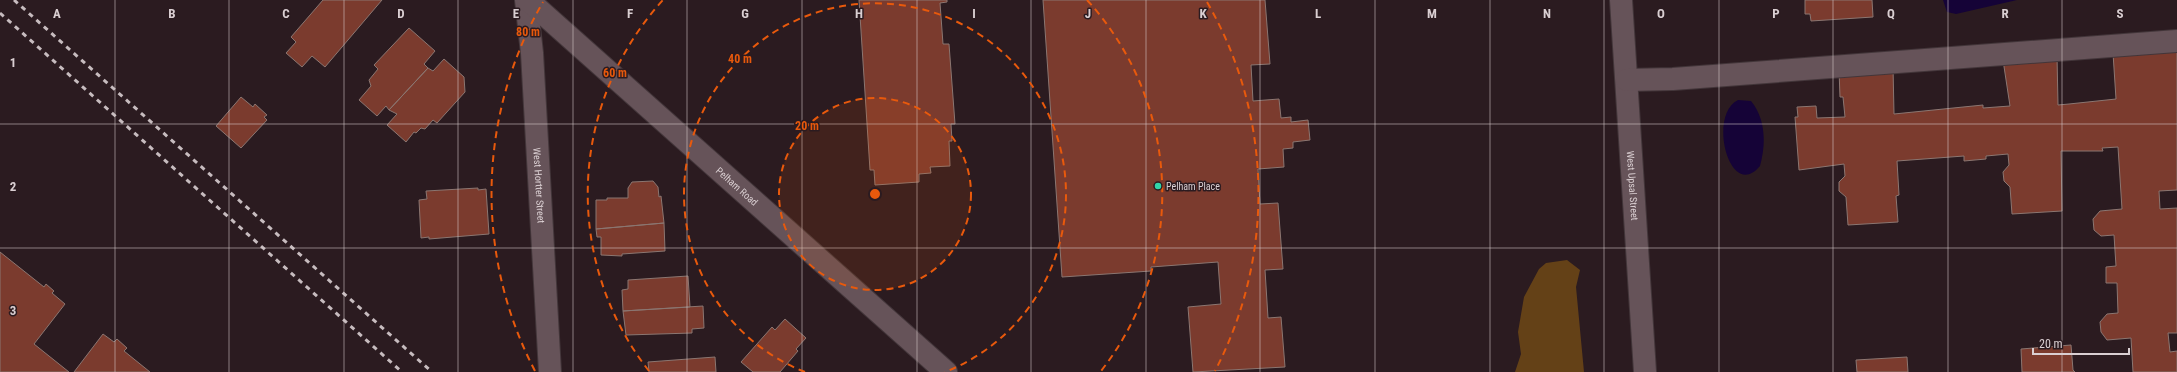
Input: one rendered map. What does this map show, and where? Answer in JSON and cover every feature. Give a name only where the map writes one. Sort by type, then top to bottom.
[{"type":"street","name":"West Hortter Street","points":[[527,0],[532,53],[550,372]]},
{"type":"street","name":"Pelham Road","points":[[527,0],[946,372]]},
{"type":"street","name":"West Upsal Street","points":[[1621,0],[1645,372]]},
{"type":"street","points":[[1626,80],[1673,79],[1954,56],[2177,41]]},
{"type":"shaded area","points":[[1943,0],[2017,0],[1956,14],[1947,12]]},
{"type":"shaded area","points":[[1738,100],[1751,101],[1760,116],[1762,124],[1764,141],[1760,166],[1749,174],[1740,173],[1732,165],[1726,152],[1723,137],[1724,122],[1729,109]]},
{"type":"shaded area","points":[[1567,260],[1580,270],[1576,287],[1584,372],[1515,372],[1521,354],[1518,332],[1524,297],[1539,269],[1546,263]]},
{"type":"building","points":[[323,0],[382,0],[325,67],[312,56],[302,67],[286,53],[296,42],[291,37]]},
{"type":"building","points":[[859,0],[947,0],[947,2],[940,3],[943,44],[949,44],[955,124],[951,124],[952,141],[949,141],[950,166],[930,167],[931,173],[919,174],[919,182],[875,185],[874,170],[870,170]]},
{"type":"building","name":"Pelham Place","points":[[1043,0],[1265,0],[1270,64],[1251,65],[1253,101],[1279,99],[1281,118],[1291,117],[1291,122],[1308,120],[1310,140],[1293,142],[1293,148],[1283,149],[1284,167],[1258,169],[1260,204],[1278,203],[1283,269],[1265,270],[1268,318],[1281,317],[1285,367],[1193,372],[1188,307],[1221,304],[1218,262],[1151,267],[1151,271],[1062,277]]},
{"type":"building","points":[[1805,0],[1872,0],[1873,17],[1811,21],[1810,14],[1805,14]]},
{"type":"building","points":[[409,28],[435,51],[424,64],[428,68],[389,110],[386,106],[377,116],[359,100],[371,86],[369,80],[378,69],[374,65]]},
{"type":"building","points":[[2177,49],[2177,190],[2159,191],[2160,209],[2177,208],[2177,333],[2168,333],[2170,352],[2177,351],[2177,372],[2133,372],[2131,338],[2107,340],[2101,332],[2100,322],[2107,314],[2118,313],[2117,283],[2106,283],[2106,267],[2116,266],[2114,235],[2101,236],[2094,230],[2093,219],[2100,211],[2122,209],[2118,147],[2102,148],[2103,151],[2061,151],[2062,211],[2012,214],[2010,187],[2004,181],[2003,172],[2009,165],[2008,154],[1986,156],[1986,159],[1964,161],[1964,156],[1897,161],[1899,195],[1896,196],[1898,222],[1848,225],[1846,197],[1839,191],[1839,182],[1845,176],[1844,164],[1799,170],[1795,117],[1798,117],[1797,107],[1816,106],[1817,118],[1845,117],[1843,97],[1840,97],[1839,70],[1893,67],[1894,114],[1983,105],[1983,108],[2010,106],[2003,60],[2057,56],[2058,105],[2116,99],[2113,53]]},
{"type":"building","points":[[444,59],[464,77],[465,92],[437,123],[433,120],[425,129],[421,128],[416,133],[414,132],[406,142],[387,125],[397,114],[389,110],[428,68],[433,71]]},
{"type":"building","points":[[241,97],[253,107],[255,104],[267,115],[264,117],[267,120],[241,148],[216,126]]},
{"type":"building","points":[[653,181],[658,187],[659,197],[661,196],[664,223],[596,229],[596,200],[607,200],[607,198],[628,198],[628,188],[632,182]]},
{"type":"building","points":[[478,188],[478,190],[486,189],[489,234],[429,239],[429,237],[421,238],[419,200],[427,199],[426,191]]},
{"type":"building","points":[[664,223],[665,251],[622,254],[622,256],[601,255],[601,237],[597,237],[596,229]]},
{"type":"building","points":[[0,252],[44,287],[46,284],[54,291],[52,293],[65,304],[34,344],[69,372],[0,372]]},
{"type":"building","points":[[688,276],[690,307],[623,311],[622,290],[628,289],[628,280]]},
{"type":"building","points":[[703,306],[704,328],[692,329],[692,333],[626,335],[623,311]]},
{"type":"building","points":[[785,319],[806,338],[796,349],[798,351],[780,372],[753,372],[741,362],[772,327],[775,330]]},
{"type":"building","points":[[103,334],[114,342],[117,339],[127,348],[124,351],[150,372],[74,372]]},
{"type":"building","points":[[2071,345],[2073,370],[2075,372],[2022,372],[2021,349]]},
{"type":"building","points":[[715,357],[716,372],[649,372],[648,362]]},
{"type":"building","points":[[1907,357],[1908,372],[1857,372],[1856,360]]},
{"type":"railway","points":[[14,0],[432,372]]},
{"type":"railway","points":[[0,13],[402,372]]},
{"type":"place","name":"Pelham Place","points":[[1158,186]]}]
